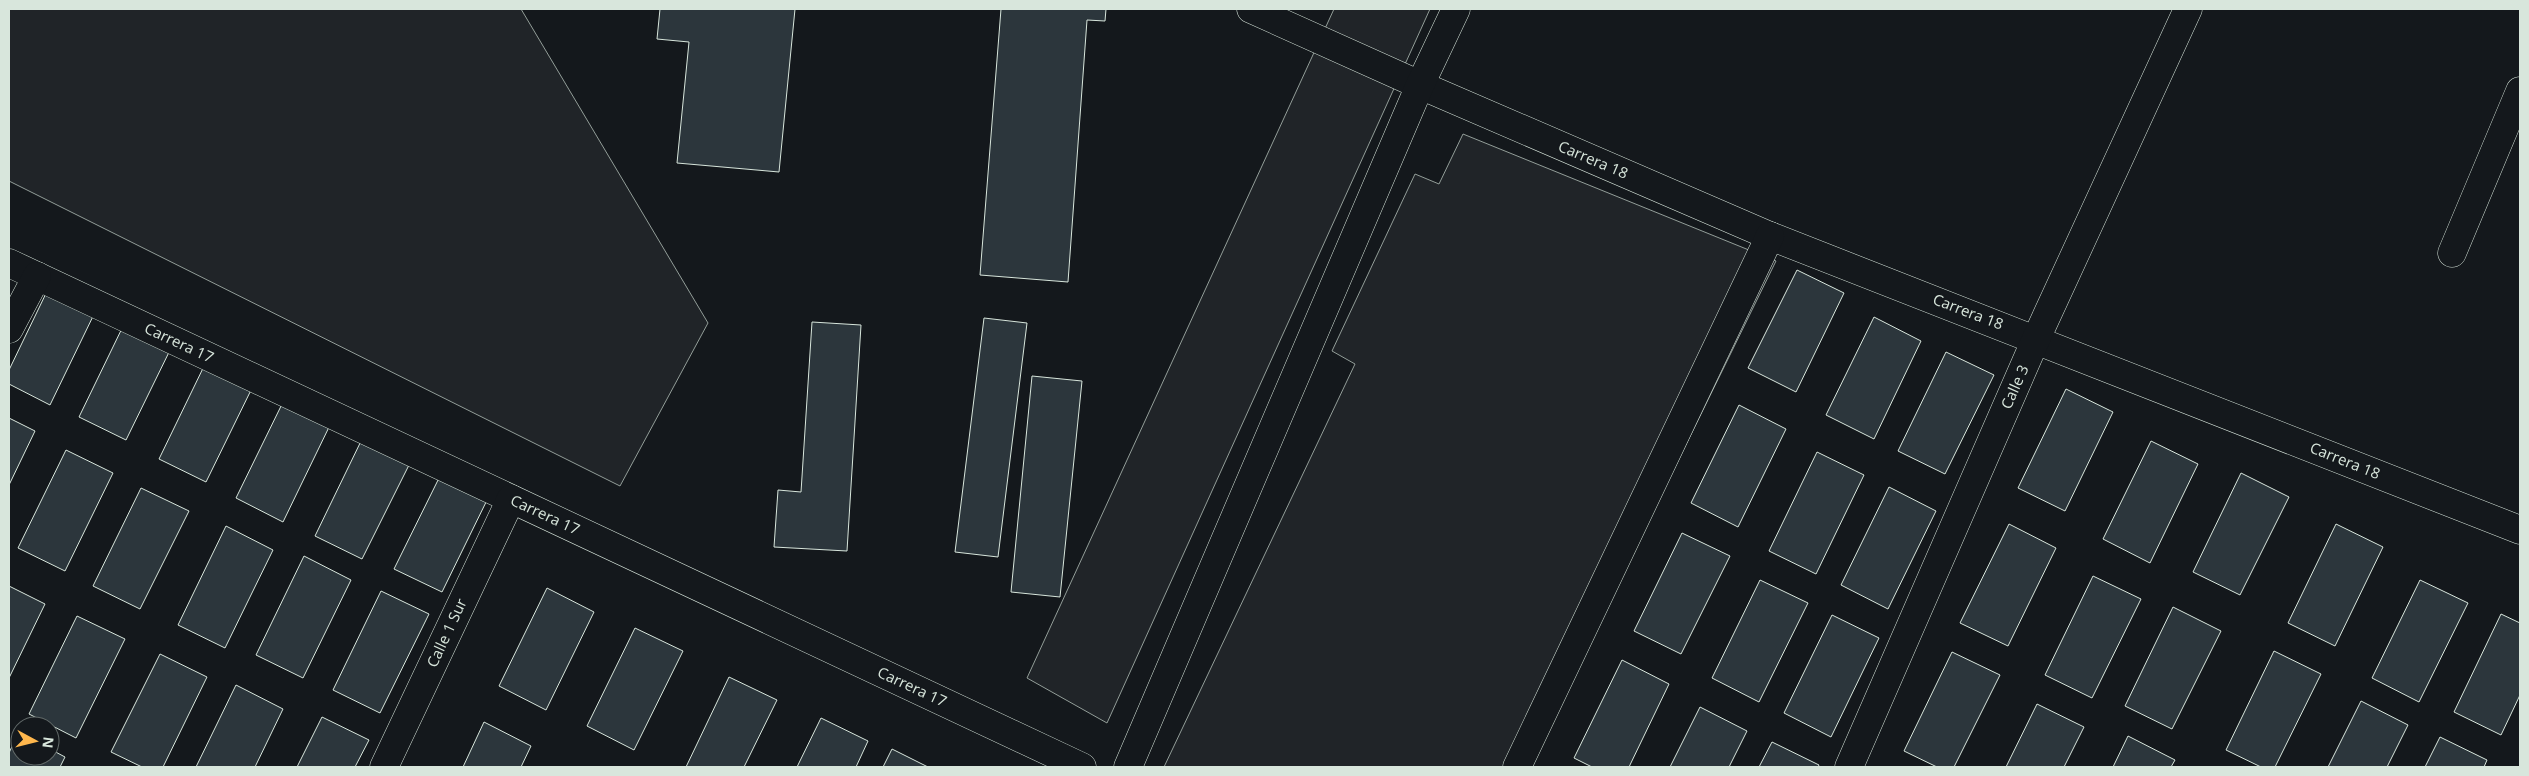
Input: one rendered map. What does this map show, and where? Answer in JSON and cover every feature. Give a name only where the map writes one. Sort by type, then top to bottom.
[{"type":"street","name":"Carrera 18","points":[[1252,9],[1420,85],[1770,236],[2520,530]]},
{"type":"street","points":[[1128,767],[1420,85],[1456,9]]},
{"type":"street","name":"Calle 3","points":[[1849,767],[2036,339],[2188,9]]},
{"type":"street","points":[[2452,253],[2520,91]]},
{"type":"street","points":[[1517,767],[1770,236]]},
{"type":"street","name":"Carrera 17","points":[[9,263],[511,500],[1047,760],[1082,767]]},
{"type":"street","points":[[9,329],[37,276]]},
{"type":"street","name":"Calle 1 Sur","points":[[384,767],[511,500]]},
{"type":"shaded area","points":[[9,9],[521,9],[708,323],[620,486],[9,181]]},
{"type":"shaded area","points":[[1334,9],[1430,9],[1107,723],[1027,678]]},
{"type":"shaded area","points":[[1463,134],[1776,261],[1528,767],[1164,767],[1355,364],[1332,351],[1415,174],[1439,184]]},
{"type":"building","points":[[660,9],[795,9],[779,172],[677,163],[689,42],[657,39]]},
{"type":"building","points":[[1001,9],[1106,9],[1105,21],[1087,20],[1068,282],[980,275]]},
{"type":"building","points":[[1797,270],[1844,293],[1796,392],[1748,368]]},
{"type":"building","points":[[51,283],[98,306],[50,405],[9,384],[9,370]]},
{"type":"building","points":[[1874,317],[1921,341],[1874,439],[1826,415]]},
{"type":"building","points":[[127,318],[174,342],[126,440],[79,417]]},
{"type":"building","points":[[984,318],[1027,323],[998,557],[955,552]]},
{"type":"building","points":[[812,322],[861,325],[847,551],[774,547],[778,490],[801,492]]},
{"type":"building","points":[[1946,352],[1994,375],[1945,474],[1898,451]]},
{"type":"building","points":[[207,360],[254,384],[206,482],[159,459]]},
{"type":"building","points":[[1032,376],[1082,381],[1060,597],[1011,592]]},
{"type":"building","points":[[2066,389],[2113,412],[2065,511],[2018,488]]},
{"type":"building","points":[[284,400],[331,423],[283,522],[236,498]]},
{"type":"building","points":[[1739,405],[1786,429],[1738,527],[1691,503]]},
{"type":"building","points":[[9,418],[35,431],[9,485]]},
{"type":"building","points":[[363,437],[411,461],[362,559],[315,536]]},
{"type":"building","points":[[2151,441],[2198,464],[2150,563],[2103,539]]},
{"type":"building","points":[[66,450],[113,473],[65,571],[18,548]]},
{"type":"building","points":[[1817,452],[1864,475],[1816,574],[1769,551]]},
{"type":"building","points":[[443,470],[490,494],[442,592],[394,569]]},
{"type":"building","points":[[2241,473],[2289,497],[2240,595],[2193,572]]},
{"type":"building","points":[[1889,487],[1936,511],[1888,609],[1841,585]]},
{"type":"building","points":[[141,488],[189,511],[140,609],[93,586]]},
{"type":"building","points":[[2009,524],[2056,548],[2008,646],[1960,623]]},
{"type":"building","points":[[2336,524],[2383,547],[2335,646],[2288,623]]},
{"type":"building","points":[[226,526],[273,550],[225,648],[178,625]]},
{"type":"building","points":[[1682,533],[1730,556],[1681,654],[1634,631]]},
{"type":"building","points":[[304,556],[351,580],[303,678],[256,655]]},
{"type":"building","points":[[2093,576],[2141,599],[2092,698],[2045,675]]},
{"type":"building","points":[[1760,580],[1808,603],[1759,702],[1712,678]]},
{"type":"building","points":[[2420,580],[2468,603],[2419,702],[2372,678]]},
{"type":"building","points":[[9,586],[45,604],[9,678]]},
{"type":"building","points":[[547,588],[594,612],[546,710],[499,686]]},
{"type":"building","points":[[381,591],[429,614],[380,713],[333,690]]},
{"type":"building","points":[[2173,607],[2221,631],[2172,729],[2125,706]]},
{"type":"building","points":[[2501,614],[2520,623],[2520,695],[2501,735],[2454,712]]},
{"type":"building","points":[[1832,615],[1879,638],[1831,737],[1784,713]]},
{"type":"building","points":[[77,616],[125,639],[76,738],[60,730],[60,716],[33,716],[29,714]]},
{"type":"building","points":[[635,628],[683,651],[634,750],[587,726]]},
{"type":"building","points":[[2274,651],[2321,674],[2275,767],[2261,767],[2226,750]]},
{"type":"building","points":[[1952,652],[2000,675],[1954,767],[1937,767],[1904,751]]},
{"type":"building","points":[[160,654],[207,677],[163,767],[142,767],[111,752]]},
{"type":"building","points":[[1622,660],[1669,684],[1629,767],[1592,767],[1574,758]]},
{"type":"building","points":[[729,677],[777,700],[744,767],[686,767]]},
{"type":"building","points":[[236,685],[283,709],[255,767],[196,767]]},
{"type":"building","points":[[2361,701],[2408,725],[2387,767],[2328,767]]},
{"type":"building","points":[[2037,704],[2084,727],[2064,767],[2006,767]]},
{"type":"building","points":[[1700,707],[1747,731],[1729,767],[1670,767]]},
{"type":"building","points":[[322,717],[369,740],[355,767],[297,767]]},
{"type":"building","points":[[821,718],[868,741],[856,767],[797,767]]},
{"type":"building","points":[[484,722],[531,746],[521,767],[463,767]]},
{"type":"building","points":[[2128,736],[2175,760],[2171,767],[2113,767]]},
{"type":"building","points":[[2440,737],[2487,760],[2484,767],[2425,767]]},
{"type":"building","points":[[1772,742],[1819,765],[1818,767],[1759,767]]},
{"type":"building","points":[[892,749],[928,767],[883,767]]},
{"type":"building","points":[[10,751],[10,766],[60,766],[60,754],[65,757],[60,767],[9,767]]}]
